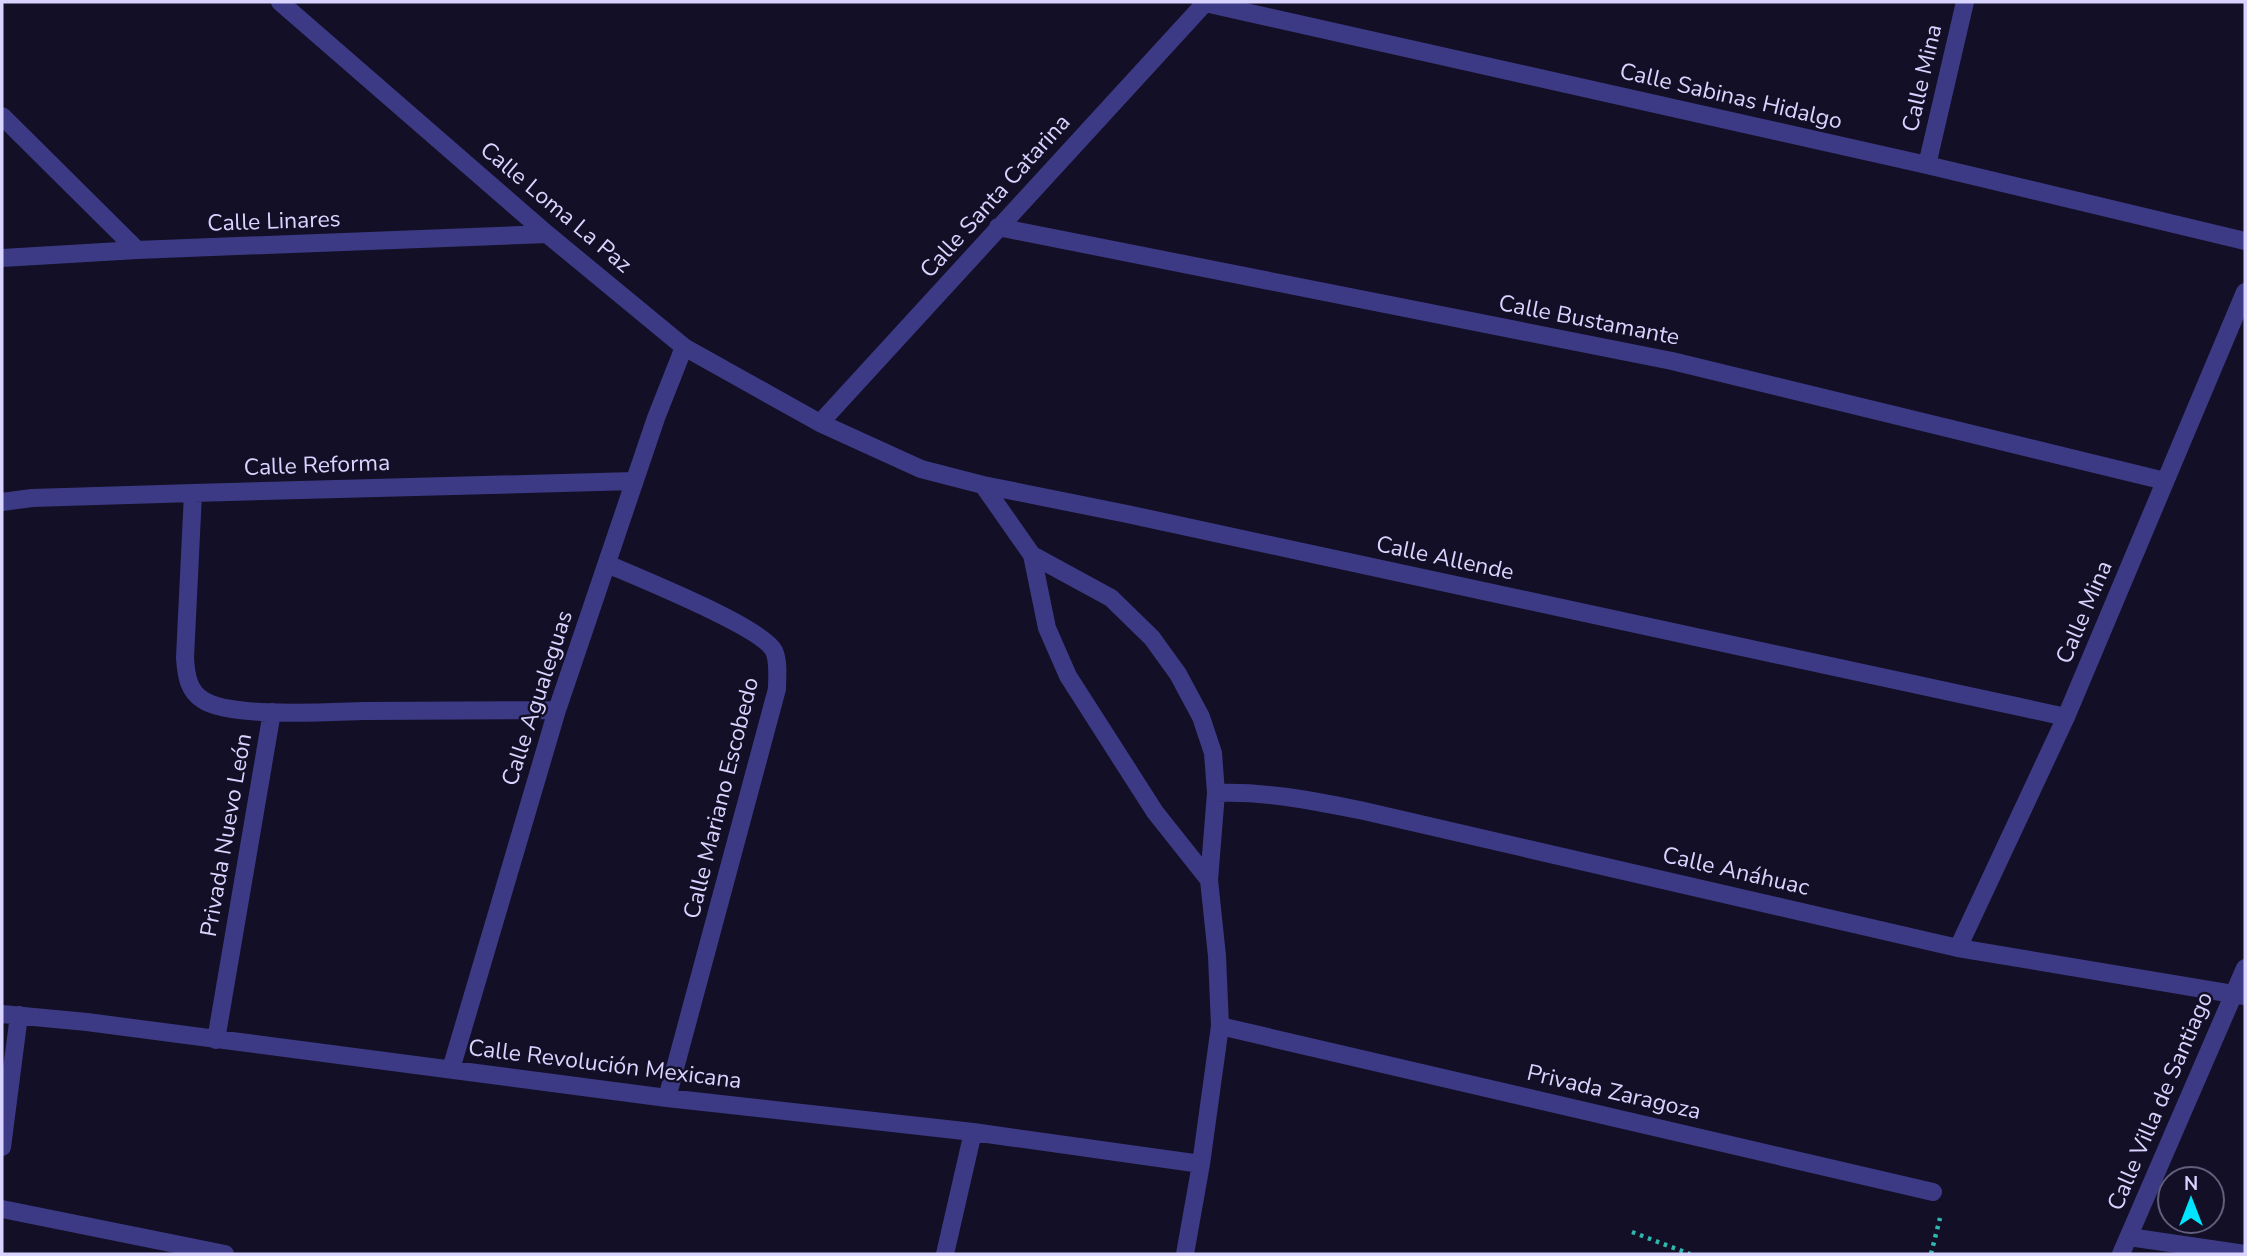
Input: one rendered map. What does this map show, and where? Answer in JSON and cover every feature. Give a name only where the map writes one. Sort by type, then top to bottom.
[{"type":"street","name":"Calle Loma La Paz","points":[[280,2],[547,234],[684,347],[820,423]]},
{"type":"street","name":"Calle Sabinas Hidalgo","points":[[1205,2],[1927,165],[2245,241]]},
{"type":"street","name":"Calle Santa Catarina","points":[[820,423],[1205,2]]},
{"type":"street","name":"Calle Mina","points":[[1927,165],[1965,2]]},
{"type":"street","points":[[2,116],[137,250]]},
{"type":"street","name":"Calle Bustamante","points":[[998,227],[1672,361],[2165,481]]},
{"type":"street","name":"Calle Linares","points":[[2,258],[547,234]]},
{"type":"street","name":"Calle Mina","points":[[1958,947],[2066,717],[2245,292]]},
{"type":"street","name":"Calle Agualeguas","points":[[452,1069],[557,709],[634,481],[684,347]]},
{"type":"street","name":"Calle Allende","points":[[820,423],[921,469],[983,485],[2066,717]]},
{"type":"street","name":"Calle Reforma","points":[[2,502],[32,498],[634,481]]},
{"type":"street","points":[[983,485],[1032,555],[1047,628],[1068,676],[1155,812],[1209,880]]},
{"type":"street","points":[[193,493],[185,658],[190,686],[202,700],[222,708],[272,712]]},
{"type":"street","points":[[1032,555],[1111,598],[1152,638],[1178,674],[1201,717],[1213,753],[1216,793],[1209,880],[1217,956],[1220,1026],[1201,1164],[1185,1254]]},
{"type":"street","name":"Calle Mariano Escobedo","points":[[607,564],[733,621],[759,637],[773,650],[778,669],[777,688],[667,1098]]},
{"type":"street","name":"Privada Nuevo León","points":[[216,1040],[272,712],[557,709]]},
{"type":"street","name":"Calle Anáhuac","points":[[1216,793],[1284,795],[1958,947],[2239,995]]},
{"type":"street","name":"Calle Villa de Santiago","points":[[2121,1254],[2239,995],[2245,968]]},
{"type":"street","points":[[2,1147],[11,1014]]},
{"type":"street","name":"Calle Revolución Mexicana","points":[[11,1014],[667,1098],[973,1132],[1201,1164]]},
{"type":"street","name":"Privada Zaragoza","points":[[1220,1026],[1933,1192]]},
{"type":"street","points":[[945,1254],[973,1132]]},
{"type":"street","points":[[2,1209],[226,1254]]},
{"type":"street","points":[[2129,1237],[2245,1254]]},
{"type":"path","points":[[1931,1254],[1940,1219],[1939,1205],[1933,1192]]},
{"type":"path","points":[[1632,1233],[1690,1254]]}]
